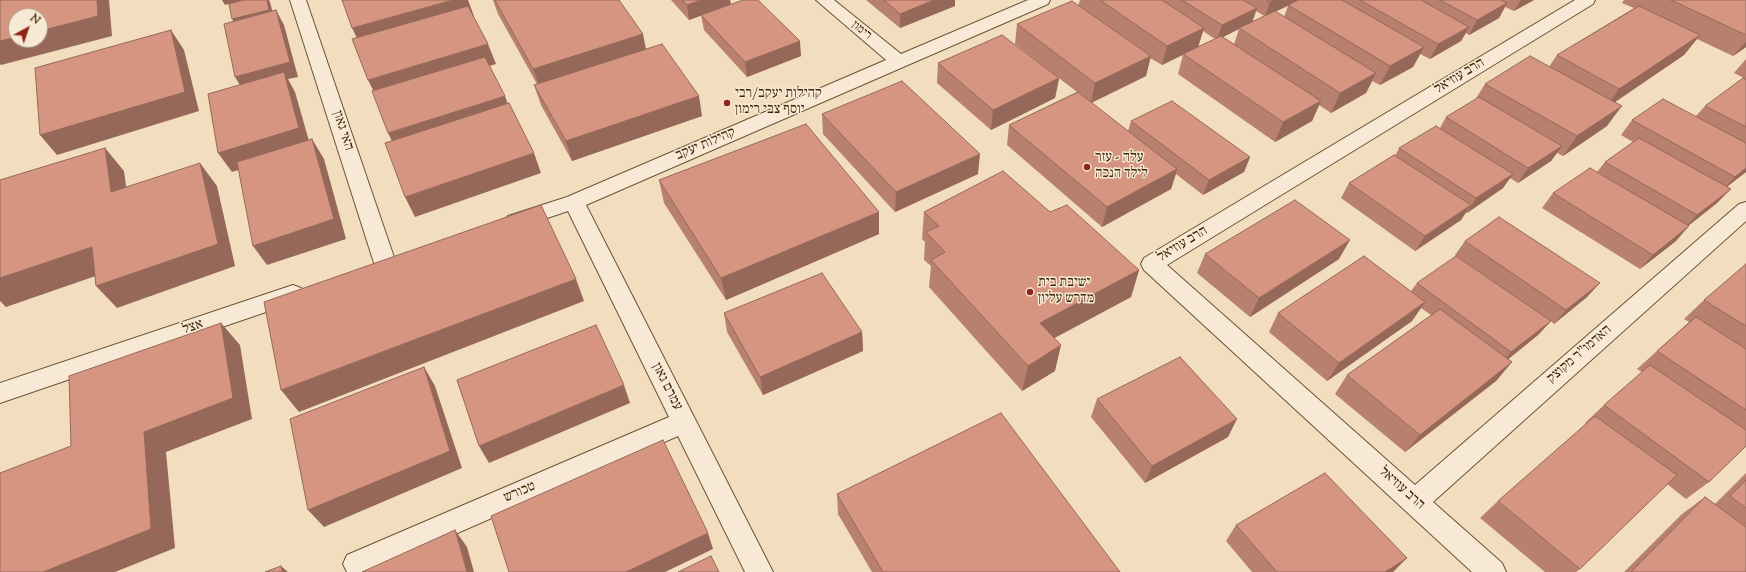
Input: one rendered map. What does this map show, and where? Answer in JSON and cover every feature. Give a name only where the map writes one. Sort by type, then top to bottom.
[{"type":"street","name":"האי גאון","points":[[298,0],[393,260],[362,270]]},
{"type":"street","name":"רימון","points":[[824,0],[899,62]]},
{"type":"street","name":"קהילות יעקב","points":[[498,226],[574,202],[1042,0]]},
{"type":"street","name":"הרב עוזיאל","points":[[1492,572],[1152,264],[1587,0]]},
{"type":"street","name":"עמרם גאון","points":[[574,202],[759,572]]},
{"type":"street","name":"האדמו\"ר מקוצק","points":[[1414,502],[1746,209]]},
{"type":"street","name":"אצל","points":[[0,393],[310,288]]},
{"type":"street","name":"טכורש","points":[[356,564],[684,422]]},
{"type":"building","points":[[0,0],[97,0],[98,16],[48,29],[48,8],[8,8],[8,39],[0,41]]},
{"type":"building","points":[[243,0],[267,0],[269,10],[232,19],[229,4]]},
{"type":"building","points":[[342,0],[453,0],[352,28]]},
{"type":"building","points":[[495,0],[619,0],[643,34],[533,69]]},
{"type":"building","points":[[682,0],[701,0],[687,5]]},
{"type":"building","points":[[743,0],[758,0],[800,41],[745,62],[701,15]]},
{"type":"building","points":[[884,0],[934,0],[900,14]]},
{"type":"building","points":[[1100,0],[1162,0],[1204,28],[1167,46]]},
{"type":"building","points":[[1182,0],[1243,0],[1257,8],[1222,25]]},
{"type":"building","points":[[1298,0],[1342,0],[1424,47],[1390,66],[1288,5]]},
{"type":"building","points":[[1360,0],[1421,0],[1469,27],[1438,44]]},
{"type":"building","points":[[1440,0],[1501,0],[1507,3],[1477,20]]},
{"type":"building","points":[[1671,0],[1746,0],[1746,35]]},
{"type":"building","points":[[1072,1],[1151,56],[1095,83],[1017,24]]},
{"type":"building","points":[[468,6],[488,44],[368,80],[352,39]]},
{"type":"building","points":[[1639,6],[1700,35],[1619,89],[1557,55]]},
{"type":"building","points":[[276,10],[290,62],[235,77],[224,24]]},
{"type":"building","points":[[1275,11],[1376,73],[1340,93],[1239,28]]},
{"type":"building","points":[[171,30],[185,92],[40,135],[35,68]]},
{"type":"building","points":[[1002,35],[1059,78],[993,110],[938,63]]},
{"type":"building","points":[[1221,36],[1321,101],[1283,122],[1183,54]]},
{"type":"building","points":[[662,44],[699,96],[566,141],[534,85]]},
{"type":"building","points":[[1530,56],[1622,106],[1577,136],[1485,84]]},
{"type":"building","points":[[485,57],[505,96],[388,133],[372,91]]},
{"type":"building","points":[[284,72],[299,128],[218,153],[208,94]]},
{"type":"building","points":[[1743,78],[1746,79],[1746,127],[1705,106]]},
{"type":"building","points":[[902,81],[980,154],[896,192],[822,114]]},
{"type":"building","name":"עלה - עזר לילד הנכה","points":[[1078,92],[1177,169],[1107,207],[1009,125]]},
{"type":"building","points":[[1479,97],[1562,146],[1528,168],[1446,117]]},
{"type":"building","points":[[1663,99],[1746,143],[1746,168],[1735,177],[1632,120]]},
{"type":"building","points":[[1172,101],[1250,157],[1209,180],[1131,121]]},
{"type":"building","points":[[509,103],[534,153],[405,197],[385,143]]},
{"type":"building","points":[[806,124],[879,212],[721,278],[659,180]]},
{"type":"building","points":[[1436,126],[1513,174],[1476,198],[1399,148]]},
{"type":"building","points":[[1639,138],[1731,189],[1697,215],[1605,162]]},
{"type":"building","points":[[312,139],[334,219],[253,246],[237,162]]},
{"type":"building","points":[[105,148],[111,192],[200,163],[218,244],[96,286],[92,247],[0,278],[0,180]]},
{"type":"building","points":[[1394,155],[1471,205],[1425,236],[1349,183]]},
{"type":"building","points":[[1590,168],[1689,226],[1653,255],[1553,193]]},
{"type":"building","name":"ישיבת בית מדרש עליון","points":[[1003,171],[1050,212],[1067,205],[1139,270],[1040,323],[1061,345],[1028,366],[931,260],[945,252],[926,232],[939,226],[924,212]]},
{"type":"building","points":[[1295,200],[1350,240],[1259,298],[1205,254]]},
{"type":"building","points":[[541,205],[576,279],[281,390],[264,302]]},
{"type":"building","points":[[1499,217],[1600,283],[1566,310],[1465,241]]},
{"type":"building","points":[[1364,256],[1425,302],[1339,363],[1278,313]]},
{"type":"building","points":[[1456,256],[1551,321],[1511,352],[1417,283]]},
{"type":"building","points":[[1746,264],[1746,326],[1704,300]]},
{"type":"building","points":[[822,273],[862,332],[760,377],[724,313]]},
{"type":"building","points":[[1440,309],[1512,362],[1420,435],[1347,375]]},
{"type":"building","points":[[1696,317],[1746,349],[1746,410],[1657,351]]},
{"type":"building","points":[[221,323],[233,398],[144,432],[151,529],[43,572],[0,572],[0,473],[71,446],[69,376]]},
{"type":"building","points":[[596,325],[624,385],[479,446],[457,380]]},
{"type":"building","points":[[1180,357],[1237,419],[1152,466],[1097,399]]},
{"type":"building","points":[[1650,365],[1746,430],[1746,446],[1709,482],[1604,405]]},
{"type":"building","points":[[424,367],[450,451],[308,510],[290,419]]},
{"type":"building","points":[[1001,413],[1120,572],[883,572],[837,494]]},
{"type":"building","points":[[1595,416],[1677,475],[1580,569],[1498,501]]},
{"type":"building","points":[[663,440],[708,533],[626,572],[509,572],[491,516]]},
{"type":"building","points":[[1325,473],[1407,558],[1385,572],[1277,572],[1236,525]]},
{"type":"building","points":[[1746,480],[1746,508],[1730,496]]},
{"type":"building","points":[[1705,497],[1746,527],[1746,572],[1631,572]]},
{"type":"building","points":[[455,530],[467,572],[362,572]]},
{"type":"building","points":[[711,556],[719,572],[678,572]]},
{"type":"building","points":[[281,566],[282,572],[265,572]]},
{"type":"place","name":"קהילות יעקב/רבי יוסף צבי רימון","points":[[727,103]]},
{"type":"place","name":"עלה - עזר לילד הנכה","points":[[1087,167]]},
{"type":"place","name":"ישיבת בית מדרש עליון","points":[[1030,292]]}]
